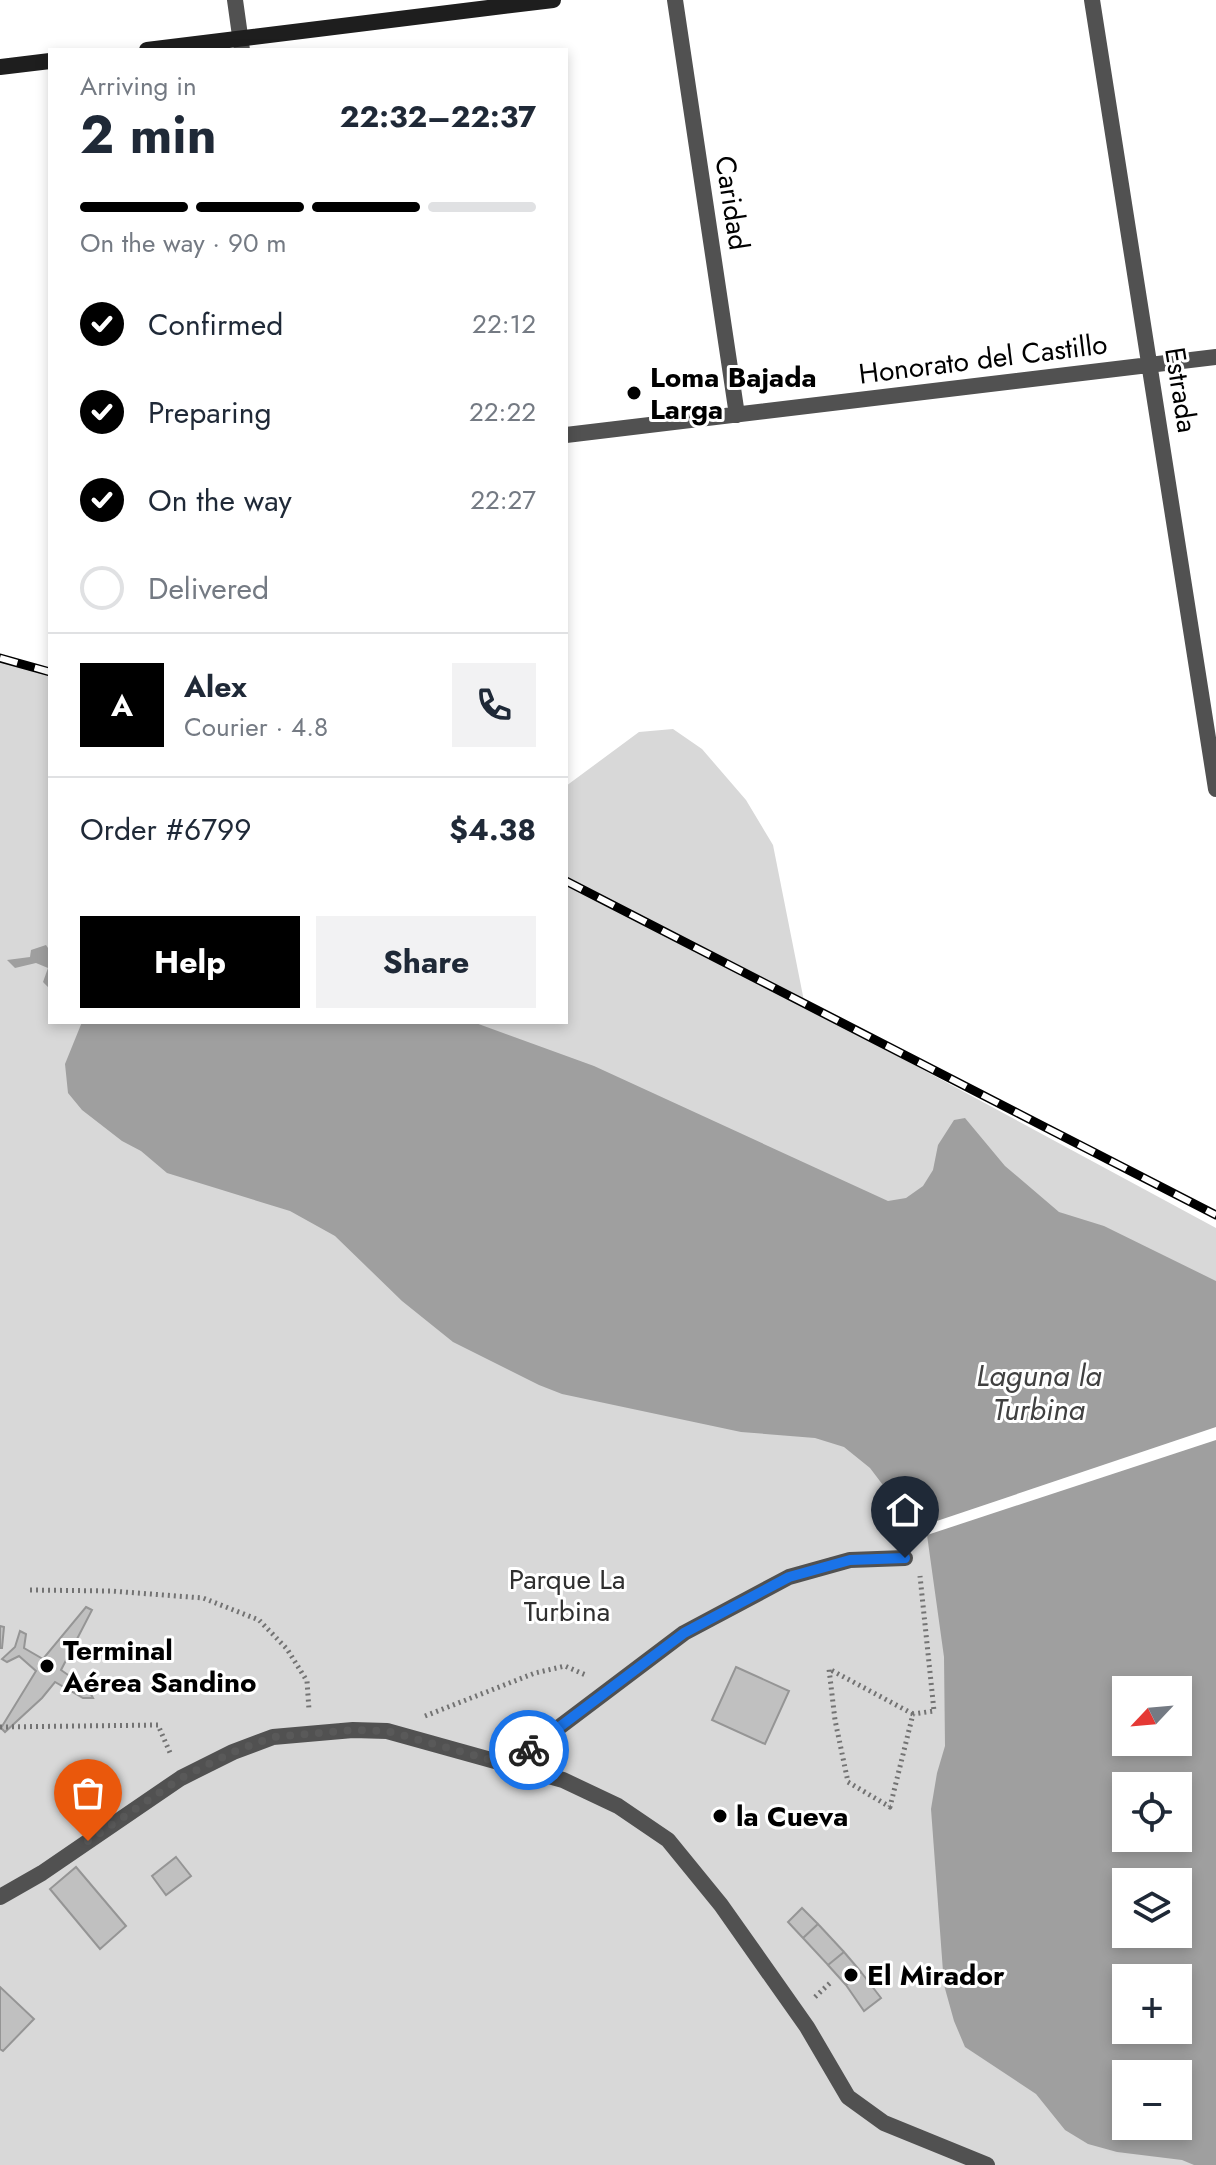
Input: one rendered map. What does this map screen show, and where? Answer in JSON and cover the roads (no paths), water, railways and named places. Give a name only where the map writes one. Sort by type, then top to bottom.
[{"type":"main road","points":[[185,48],[241,45],[553,0]]},
{"type":"main road","points":[[0,67],[48,61]]},
{"type":"street","points":[[235,0],[241,45]]},
{"type":"street","name":"Caridad","points":[[675,0],[737,415]]},
{"type":"street","name":"Estrada","points":[[1092,0],[1216,789]]},
{"type":"street","name":"Honorato del Castillo","points":[[568,435],[1216,357]]},
{"type":"street","points":[[509,1765],[684,1633],[789,1577],[850,1560],[912,1563]]},
{"type":"street","points":[[0,1897],[42,1873],[181,1778],[233,1752],[273,1737],[353,1730],[387,1731],[563,1780],[618,1806],[668,1840],[721,1905],[807,2027],[848,2097],[884,2123],[987,2165]]},
{"type":"water","points":[[46,945],[48,968],[36,963],[15,968],[7,960],[30,957],[31,950]]},
{"type":"water","points":[[48,968],[48,987],[43,982]]},
{"type":"water","name":"Laguna la Turbina","points":[[81,1024],[478,1024],[594,1066],[888,1201],[906,1198],[923,1186],[933,1170],[938,1145],[954,1120],[965,1118],[1005,1166],[1059,1212],[1104,1226],[1216,1281],[1216,2165],[1194,2165],[1182,2160],[1117,2152],[1088,2144],[1065,2130],[1036,2094],[965,2047],[944,1985],[931,1809],[945,1746],[944,1657],[927,1535],[924,1526],[892,1497],[870,1468],[844,1447],[815,1438],[741,1432],[562,1394],[539,1385],[453,1342],[402,1301],[335,1236],[290,1211],[167,1173],[82,1110],[68,1093],[65,1064]]},
{"type":"railway","points":[[0,658],[48,671]]},
{"type":"railway","points":[[568,882],[1216,1215]]},
{"type":"place","name":"Loma Bajada Larga","points":[[634,393]]},
{"type":"place","name":"Terminal Aérea Sandino","points":[[47,1666]]},
{"type":"place","name":"la Cueva","points":[[720,1816]]},
{"type":"place","name":"El Mirador","points":[[851,1975]]},
{"type":"park label","name":"Parque La Turbina","points":[[567,1595]]}]
